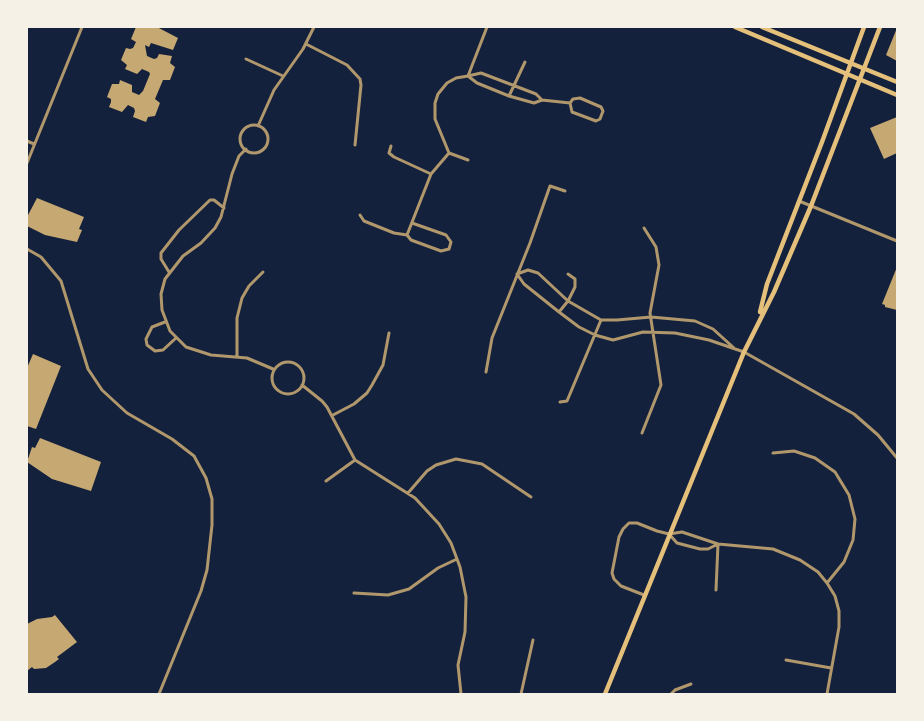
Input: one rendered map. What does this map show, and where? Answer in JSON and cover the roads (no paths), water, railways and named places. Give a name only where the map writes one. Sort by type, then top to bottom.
[{"type":"main road","points":[[735,27],[897,95]]},
{"type":"main road","points":[[762,27],[897,82]]},
{"type":"main road","points":[[758,320],[767,284],[864,27]]},
{"type":"main road","points":[[605,694],[744,352],[774,292],[811,206],[880,27]]},
{"type":"street","points":[[27,163],[82,27]]},
{"type":"street","points":[[258,126],[283,76],[306,44],[314,27]]},
{"type":"street","points":[[468,76],[487,27]]},
{"type":"street","points":[[306,44],[347,65],[360,79],[355,145]]},
{"type":"street","points":[[246,59],[283,76]]},
{"type":"street","points":[[509,96],[516,86],[525,62]]},
{"type":"street","points":[[468,160],[449,153],[435,119],[435,103],[438,94],[447,83],[456,78],[481,73],[536,94],[542,100]]},
{"type":"street","points":[[468,76],[477,83],[534,103],[542,100],[570,103]]},
{"type":"street","points":[[580,98],[601,107],[603,111],[596,121],[572,112],[570,103],[573,99],[580,98]]},
{"type":"street","points":[[249,126],[262,128],[267,135],[267,144],[264,148],[256,152],[246,149],[240,140],[242,132],[249,126]]},
{"type":"street","points":[[27,141],[34,144]]},
{"type":"street","points":[[391,146],[388,153],[431,174]]},
{"type":"street","points":[[246,149],[239,156],[226,190],[221,217],[211,234],[183,256],[169,272],[161,294],[162,310],[170,331],[186,347],[198,352],[247,358],[273,369]]},
{"type":"street","points":[[407,235],[431,174],[449,153]]},
{"type":"street","points":[[486,372],[492,338],[550,186],[565,191]]},
{"type":"street","points":[[169,272],[161,259],[161,253],[178,230],[210,200],[214,200],[224,208]]},
{"type":"street","points":[[799,201],[897,241]]},
{"type":"street","points":[[360,215],[364,222],[394,233],[407,235],[411,240],[441,251],[446,251],[451,246],[450,238],[446,235],[412,223]]},
{"type":"street","points":[[642,433],[662,386],[651,317],[659,265],[656,247],[644,228]]},
{"type":"street","points":[[27,249],[41,257],[62,281],[88,369],[102,390],[127,412],[172,439],[194,456],[206,478],[212,499],[212,525],[207,570],[201,591],[159,694]]},
{"type":"street","points":[[517,274],[528,270],[538,273],[568,301],[602,320],[651,317],[695,321],[713,329],[734,348]]},
{"type":"street","points":[[237,356],[237,318],[242,298],[249,286],[263,272]]},
{"type":"street","points":[[559,312],[568,301],[576,282],[568,273]]},
{"type":"street","points":[[517,274],[524,284],[559,312],[579,327],[595,334],[613,340],[653,331],[688,335],[744,352],[854,414],[878,435],[897,458]]},
{"type":"street","points":[[560,402],[567,401],[602,320]]},
{"type":"street","points":[[165,322],[152,327],[146,339],[147,345],[155,351],[163,351],[176,338]]},
{"type":"street","points":[[333,415],[354,404],[367,393],[383,365],[389,333]]},
{"type":"street","points":[[281,362],[296,363],[303,371],[302,385],[292,393],[281,393],[273,386],[271,374],[273,369],[281,362]]},
{"type":"street","points":[[302,385],[322,401],[333,415],[355,460],[408,493],[426,508],[451,543],[466,597],[465,632],[458,665],[460,694]]},
{"type":"street","points":[[773,453],[794,451],[815,458],[835,472],[849,495],[855,519],[853,540],[844,562],[827,583]]},
{"type":"street","points":[[408,493],[427,471],[436,465],[456,459],[482,464],[531,496]]},
{"type":"street","points":[[326,481],[355,460]]},
{"type":"street","points":[[644,595],[621,585],[614,579],[612,566],[619,537],[622,529],[629,523],[637,523],[669,534],[682,532],[718,544],[762,547],[786,553],[812,568],[827,583],[835,596],[840,621],[827,694]]},
{"type":"street","points":[[669,534],[677,543],[700,549],[708,549],[718,544]]},
{"type":"street","points":[[717,590],[718,544]]},
{"type":"street","points":[[354,593],[388,595],[409,589],[438,568],[457,559]]},
{"type":"street","points":[[521,694],[533,640]]},
{"type":"street","points":[[786,660],[831,669]]},
{"type":"street","points":[[671,694],[691,684]]}]
